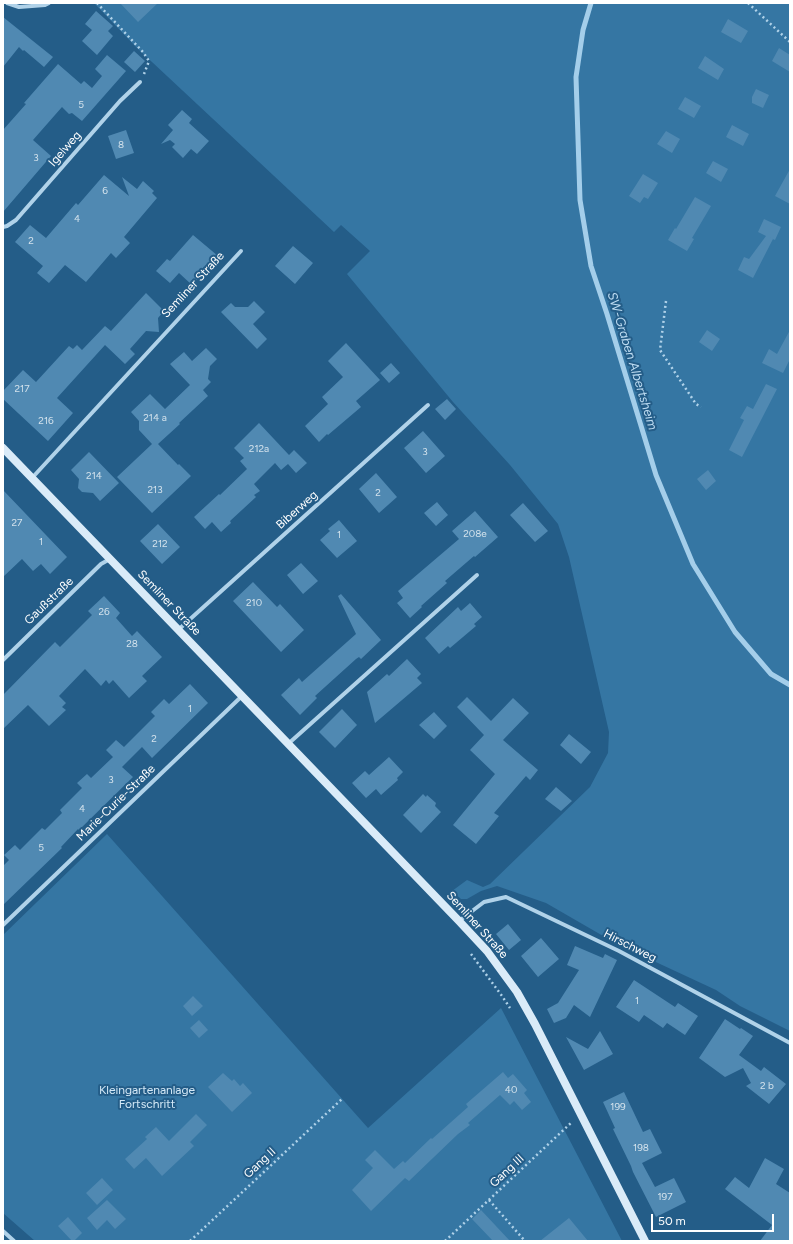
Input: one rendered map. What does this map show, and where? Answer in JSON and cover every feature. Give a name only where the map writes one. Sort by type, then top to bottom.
[{"type":"street","points":[[7,3],[19,7],[45,5],[49,3]]},
{"type":"street","name":"Igelweg","points":[[3,227],[16,220],[120,101],[140,82]]},
{"type":"street","name":"Semliner Straße","points":[[32,478],[241,250]]},
{"type":"street","name":"Biberweg","points":[[178,630],[428,405]]},
{"type":"street","name":"Semliner Straße","points":[[3,448],[487,951],[517,992],[535,1024],[645,1241]]},
{"type":"street","name":"Gaußstraße","points":[[3,660],[100,564],[110,558]]},
{"type":"street","points":[[288,744],[477,575]]},
{"type":"street","name":"Marie-Curie-Straße","points":[[3,925],[242,696]]},
{"type":"street","name":"Hirschweg","points":[[459,921],[484,902],[506,897],[619,951],[790,1043]]},
{"type":"street","points":[[3,1231],[14,1241]]},
{"type":"path","points":[[97,3],[149,60],[140,82]]},
{"type":"path","points":[[748,3],[790,42]]},
{"type":"path","points":[[666,301],[660,350],[696,404],[701,407]]},
{"type":"path","points":[[469,952],[498,990],[513,1013]]},
{"type":"path","name":"Gang II","points":[[190,1241],[342,1098]]},
{"type":"path","name":"Gang III","points":[[445,1241],[581,1113]]},
{"type":"path","points":[[572,1122],[575,1129]]},
{"type":"path","points":[[489,1200],[525,1241]]},
{"type":"green space","points":[[94,3],[790,3],[790,1031],[740,1006],[716,990],[617,944],[546,903],[497,886],[481,891],[467,899],[461,899],[452,891],[467,880],[483,887],[490,884],[590,787],[608,753],[609,732],[569,557],[558,524],[510,465],[453,402],[347,274],[370,251],[341,225],[334,232],[137,48]]},
{"type":"green space","name":"Kleingartenanlage Fortschritt","points":[[107,834],[368,1128],[501,1008],[622,1241],[35,1241],[3,1213],[3,935]]},
{"type":"building","points":[[120,3],[158,3],[138,22]]},
{"type":"building","points":[[96,11],[113,26],[108,31],[113,36],[97,55],[82,41],[92,30],[85,24]]},
{"type":"building","points":[[3,17],[53,57],[44,67],[19,47],[3,67]]},
{"type":"building","points":[[728,19],[748,31],[741,43],[721,32]]},
{"type":"building","points":[[779,48],[790,55],[790,72],[772,61]]},
{"type":"building","points":[[134,51],[145,61],[135,72],[124,62]]},
{"type":"building","points":[[107,55],[126,71],[82,121],[72,113],[69,114],[62,107],[33,140],[51,156],[3,212],[3,130],[58,64],[81,84],[84,81],[92,88],[102,76],[95,69]]},
{"type":"building","points":[[705,56],[724,69],[718,80],[698,68]]},
{"type":"building","points":[[756,89],[769,95],[763,108],[752,103],[752,97]]},
{"type":"building","points":[[685,97],[701,106],[694,118],[678,109]]},
{"type":"building","points":[[182,110],[192,119],[189,123],[209,141],[197,154],[191,149],[183,158],[172,147],[175,144],[170,140],[161,144],[173,130],[168,125]]},
{"type":"building","points":[[732,125],[749,134],[743,146],[726,137]]},
{"type":"building","points":[[126,130],[134,153],[116,159],[108,136]]},
{"type":"building","points":[[666,131],[680,139],[672,153],[657,144]]},
{"type":"building","points":[[713,161],[728,169],[721,182],[706,173]]},
{"type":"building","points":[[790,169],[790,204],[775,196]]},
{"type":"building","points":[[643,174],[658,183],[648,199],[644,197],[640,203],[629,196]]},
{"type":"building","points":[[104,175],[129,196],[122,177],[137,189],[143,181],[154,191],[152,193],[157,198],[124,237],[130,243],[116,258],[111,253],[86,282],[65,265],[49,283],[37,273],[43,266],[15,242],[30,225],[46,238],[76,203],[78,205]]},
{"type":"building","points":[[695,197],[711,206],[692,238],[694,239],[687,251],[668,240]]},
{"type":"building","points":[[764,219],[781,227],[775,240],[773,239],[753,278],[738,270],[744,257],[749,259],[766,236],[758,232]]},
{"type":"building","points":[[193,235],[218,256],[192,285],[179,273],[170,283],[156,271],[167,259],[170,261]]},
{"type":"building","points":[[293,246],[313,263],[295,284],[275,266]]},
{"type":"building","points":[[146,293],[164,311],[158,318],[159,332],[146,331],[130,349],[135,354],[125,364],[105,345],[57,398],[73,413],[48,441],[3,399],[3,391],[23,370],[36,382],[69,346],[73,349],[77,345],[82,350],[105,326],[111,331]]},
{"type":"building","points":[[254,301],[265,312],[253,324],[267,339],[257,349],[221,312],[231,303],[235,307],[248,307]]},
{"type":"building","points":[[707,330],[720,339],[712,351],[699,342]]},
{"type":"building","points":[[790,330],[790,359],[783,373],[762,363],[769,349],[777,354]]},
{"type":"building","points":[[346,343],[380,380],[356,401],[361,407],[319,442],[305,426],[328,404],[322,397],[343,377],[328,361]]},
{"type":"building","points":[[206,348],[217,359],[210,366],[208,379],[211,382],[203,390],[208,396],[158,444],[191,476],[152,513],[117,477],[152,444],[139,430],[139,421],[131,412],[150,394],[165,409],[190,385],[170,364],[184,352],[192,361]]},
{"type":"building","points":[[391,363],[400,373],[389,383],[380,373]]},
{"type":"building","points":[[766,384],[777,389],[742,457],[729,450],[744,420],[740,418],[747,406],[753,409]]},
{"type":"building","points":[[447,399],[456,409],[445,420],[435,409]]},
{"type":"building","points":[[259,423],[289,455],[294,450],[307,463],[296,473],[288,464],[281,470],[275,463],[254,484],[260,491],[254,495],[256,497],[230,521],[231,523],[221,532],[212,522],[205,529],[194,517],[247,469],[240,461],[244,458],[234,448]]},
{"type":"building","points":[[423,431],[445,456],[426,473],[404,448]]},
{"type":"building","points":[[89,452],[119,483],[100,501],[93,493],[82,492],[78,488],[79,479],[71,470]]},
{"type":"building","points":[[708,470],[716,481],[706,490],[697,479]]},
{"type":"building","points":[[376,473],[397,497],[379,513],[359,489]]},
{"type":"building","points":[[3,490],[67,557],[50,574],[41,564],[33,571],[22,559],[3,577]]},
{"type":"building","points":[[437,502],[448,515],[436,526],[424,513]]},
{"type":"building","points":[[523,503],[548,531],[535,542],[510,515]]},
{"type":"building","points":[[475,511],[498,537],[445,581],[447,583],[410,618],[397,603],[403,598],[398,591],[459,539],[452,531]]},
{"type":"building","points":[[339,520],[357,541],[337,558],[320,540],[330,531],[328,529]]},
{"type":"building","points":[[158,524],[180,547],[162,564],[140,541]]},
{"type":"building","points":[[301,563],[318,581],[303,594],[287,575]]},
{"type":"building","points":[[253,582],[277,607],[280,604],[304,630],[281,652],[233,601]]},
{"type":"building","points":[[341,594],[381,640],[361,659],[359,657],[356,659],[315,696],[317,698],[300,715],[281,695],[299,678],[302,682],[356,634],[338,596]]},
{"type":"building","points":[[104,596],[120,613],[116,618],[132,636],[137,631],[162,657],[142,676],[147,681],[129,698],[113,680],[109,684],[106,680],[101,686],[85,669],[59,696],[66,703],[62,707],[66,710],[49,726],[28,705],[3,729],[3,695],[55,642],[60,647],[92,615],[88,611]]},
{"type":"building","points":[[470,603],[482,617],[474,624],[476,626],[450,648],[448,646],[439,654],[425,638],[458,607],[461,611]]},
{"type":"building","points":[[407,659],[421,674],[417,678],[422,683],[375,723],[367,692],[387,674],[389,676]]},
{"type":"building","points":[[190,684],[208,703],[152,758],[142,747],[122,767],[133,777],[79,830],[78,829],[61,847],[62,848],[3,905],[3,866],[9,860],[4,855],[15,845],[20,850],[42,828],[45,830],[62,813],[60,810],[82,788],[77,783],[87,774],[91,778],[113,757],[106,750],[116,740],[124,747],[155,716],[151,712],[164,699],[169,704]]},
{"type":"building","points":[[467,697],[491,721],[513,698],[529,713],[503,740],[538,770],[530,780],[526,776],[494,813],[499,816],[476,844],[453,825],[495,774],[470,750],[484,735],[457,707]]},
{"type":"building","points":[[342,709],[357,725],[335,748],[319,732]]},
{"type":"building","points":[[434,712],[447,726],[434,739],[419,725]]},
{"type":"building","points":[[569,734],[591,752],[581,764],[560,745]]},
{"type":"building","points":[[389,757],[403,772],[397,778],[398,780],[381,795],[376,789],[366,798],[352,783],[365,771],[369,775]]},
{"type":"building","points":[[556,787],[572,801],[561,811],[545,799]]},
{"type":"building","points":[[423,794],[426,797],[427,795],[436,803],[435,806],[441,812],[421,833],[403,815]]},
{"type":"building","points":[[508,924],[521,940],[509,950],[496,934]]},
{"type":"building","points":[[541,938],[559,959],[538,977],[521,956]]},
{"type":"building","points":[[575,946],[603,958],[605,954],[617,960],[590,1017],[574,1005],[566,1018],[554,1023],[547,1009],[558,1003],[579,970],[567,965]]},
{"type":"building","points":[[634,980],[675,1007],[678,1003],[698,1016],[685,1035],[667,1023],[663,1028],[644,1015],[639,1022],[616,1007]]},
{"type":"building","points":[[193,996],[203,1006],[192,1016],[183,1006]]},
{"type":"building","points":[[725,1019],[753,1036],[739,1055],[761,1071],[764,1067],[786,1084],[769,1104],[746,1086],[751,1083],[743,1068],[725,1077],[699,1058]]},
{"type":"building","points":[[199,1020],[208,1030],[199,1038],[190,1028]]},
{"type":"building","points":[[600,1031],[613,1054],[584,1070],[566,1037],[588,1049]]},
{"type":"building","points":[[503,1072],[508,1078],[513,1074],[527,1090],[524,1093],[531,1102],[522,1110],[514,1101],[510,1105],[500,1095],[468,1123],[470,1125],[458,1134],[409,1181],[405,1178],[371,1211],[352,1190],[373,1168],[365,1160],[375,1150],[394,1169],[403,1161],[405,1163],[431,1138],[432,1139],[468,1107],[466,1104]]},
{"type":"building","points":[[223,1073],[232,1081],[234,1079],[240,1086],[243,1083],[252,1093],[232,1112],[208,1087]]},
{"type":"building","points":[[624,1092],[643,1132],[650,1129],[662,1153],[642,1163],[655,1187],[674,1178],[686,1202],[656,1217],[613,1129],[615,1128],[603,1102]]},
{"type":"building","points":[[196,1114],[207,1125],[190,1142],[194,1146],[162,1176],[146,1158],[134,1169],[125,1159],[147,1139],[145,1137],[156,1127],[169,1141]]},
{"type":"building","points":[[765,1158],[784,1169],[776,1184],[790,1193],[790,1241],[760,1241],[772,1225],[725,1189],[735,1177],[749,1188]]},
{"type":"building","points":[[102,1178],[113,1190],[97,1205],[86,1193]]},
{"type":"building","points":[[107,1200],[126,1219],[115,1229],[107,1220],[97,1230],[87,1218]]},
{"type":"building","points":[[481,1210],[510,1241],[493,1241],[472,1219]]},
{"type":"building","points":[[68,1217],[82,1233],[74,1241],[72,1241],[58,1226]]},
{"type":"building","points":[[569,1218],[588,1241],[540,1241]]},
{"type":"waterway","name":"SW-Graben Albertsheim","points":[[591,3],[583,30],[576,77],[580,200],[591,266],[656,475],[693,564],[735,632],[771,674],[790,685]]}]
